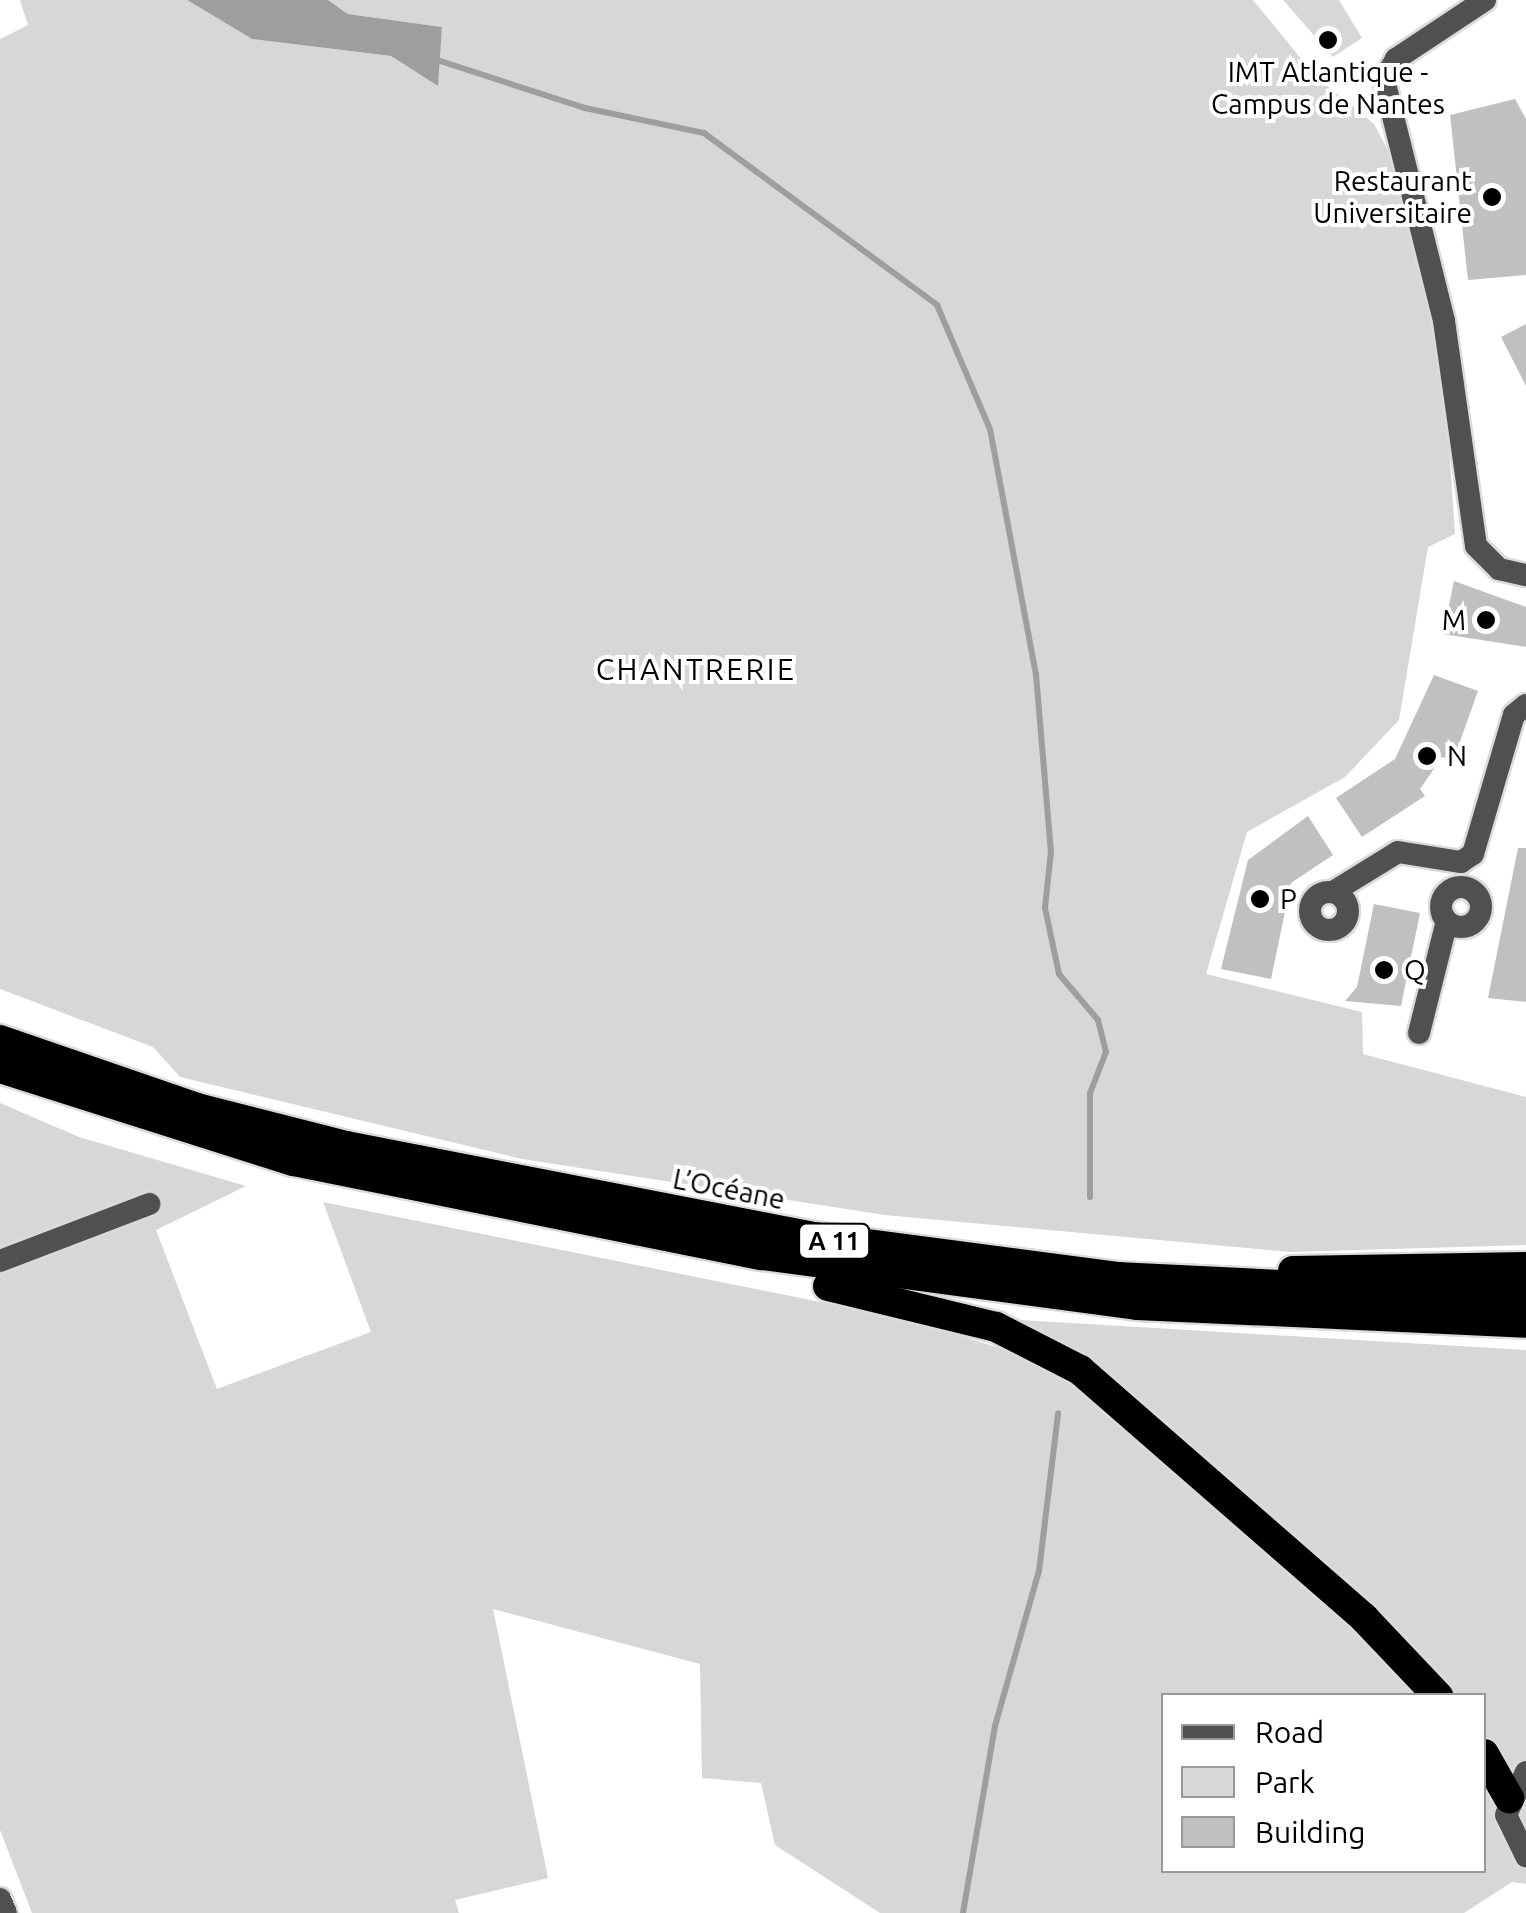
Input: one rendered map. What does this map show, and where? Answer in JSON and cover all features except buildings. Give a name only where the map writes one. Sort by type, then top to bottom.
[{"type":"highway","name":"L’Océane","points":[[0,1040],[197,1108],[409,1160],[844,1242],[1223,1286],[1526,1296]]},
{"type":"highway","name":"A 11","points":[[0,1068],[294,1161],[762,1255],[1137,1306],[1526,1323]]},
{"type":"highway","points":[[762,1255],[800,1280],[996,1327],[1080,1370],[1364,1618],[1435,1693]]},
{"type":"highway","points":[[1223,1286],[1264,1270],[1526,1267]]},
{"type":"highway","points":[[1486,1758],[1509,1798]]},
{"type":"street","points":[[1485,0],[1396,58],[1384,80],[1444,321],[1476,546],[1499,568],[1526,575]]},
{"type":"street","points":[[1447,921],[1464,927],[1479,916],[1479,898],[1464,887],[1462,862],[1484,836],[1514,715],[1526,705]]},
{"type":"street","points":[[1333,892],[1398,852],[1462,862]]},
{"type":"street","points":[[1420,1033],[1447,921],[1443,898],[1464,887]]},
{"type":"street","points":[[0,1261],[149,1204]]},
{"type":"street","points":[[1526,1772],[1509,1798],[1508,1827],[1526,1856]]},
{"type":"street","points":[[0,1899],[6,1913]]},
{"type":"green space","points":[[20,0],[187,0],[252,39],[391,56],[437,85],[442,27],[348,14],[328,0],[1253,0],[1315,76],[1374,124],[1415,201],[1444,373],[1455,534],[1428,547],[1399,720],[1345,777],[1247,832],[1206,974],[1362,1012],[1363,1054],[1526,1097],[1526,1245],[1290,1252],[885,1215],[522,1159],[180,1077],[153,1047],[0,989],[0,39],[28,25]]},
{"type":"green space","points":[[1283,0],[1339,0],[1362,38],[1333,57]]},
{"type":"green space","points":[[0,1103],[79,1137],[246,1186],[156,1230],[217,1389],[371,1332],[323,1202],[910,1320],[996,1347],[1021,1320],[1526,1350],[1526,1884],[1512,1882],[1464,1913],[880,1913],[775,1845],[761,1783],[702,1778],[700,1664],[493,1609],[548,1878],[455,1900],[459,1913],[32,1913],[0,1830]]},
{"type":"shaded area","points":[[187,0],[328,0],[348,14],[442,27],[438,86],[391,56],[252,39]]},
{"type":"waterway","points":[[434,59],[585,108],[704,133],[937,305],[990,429],[1036,674],[1051,851],[1045,908],[1059,974],[1098,1020],[1106,1052],[1090,1093],[1090,1197]]},
{"type":"waterway","points":[[963,1913],[995,1726],[1039,1571],[1058,1413]]},
{"type":"place","name":"IMT Atlantique - Campus de Nantes","points":[[1328,40]]},
{"type":"place","name":"Restaurant Universitaire","points":[[1492,197]]},
{"type":"place","name":"M","points":[[1486,620]]},
{"type":"place","name":"N","points":[[1427,756]]},
{"type":"place","name":"P","points":[[1260,899]]},
{"type":"place","name":"Q","points":[[1384,970]]},
{"type":"district","name":"CHANTRERIE","points":[[696,669]]}]
